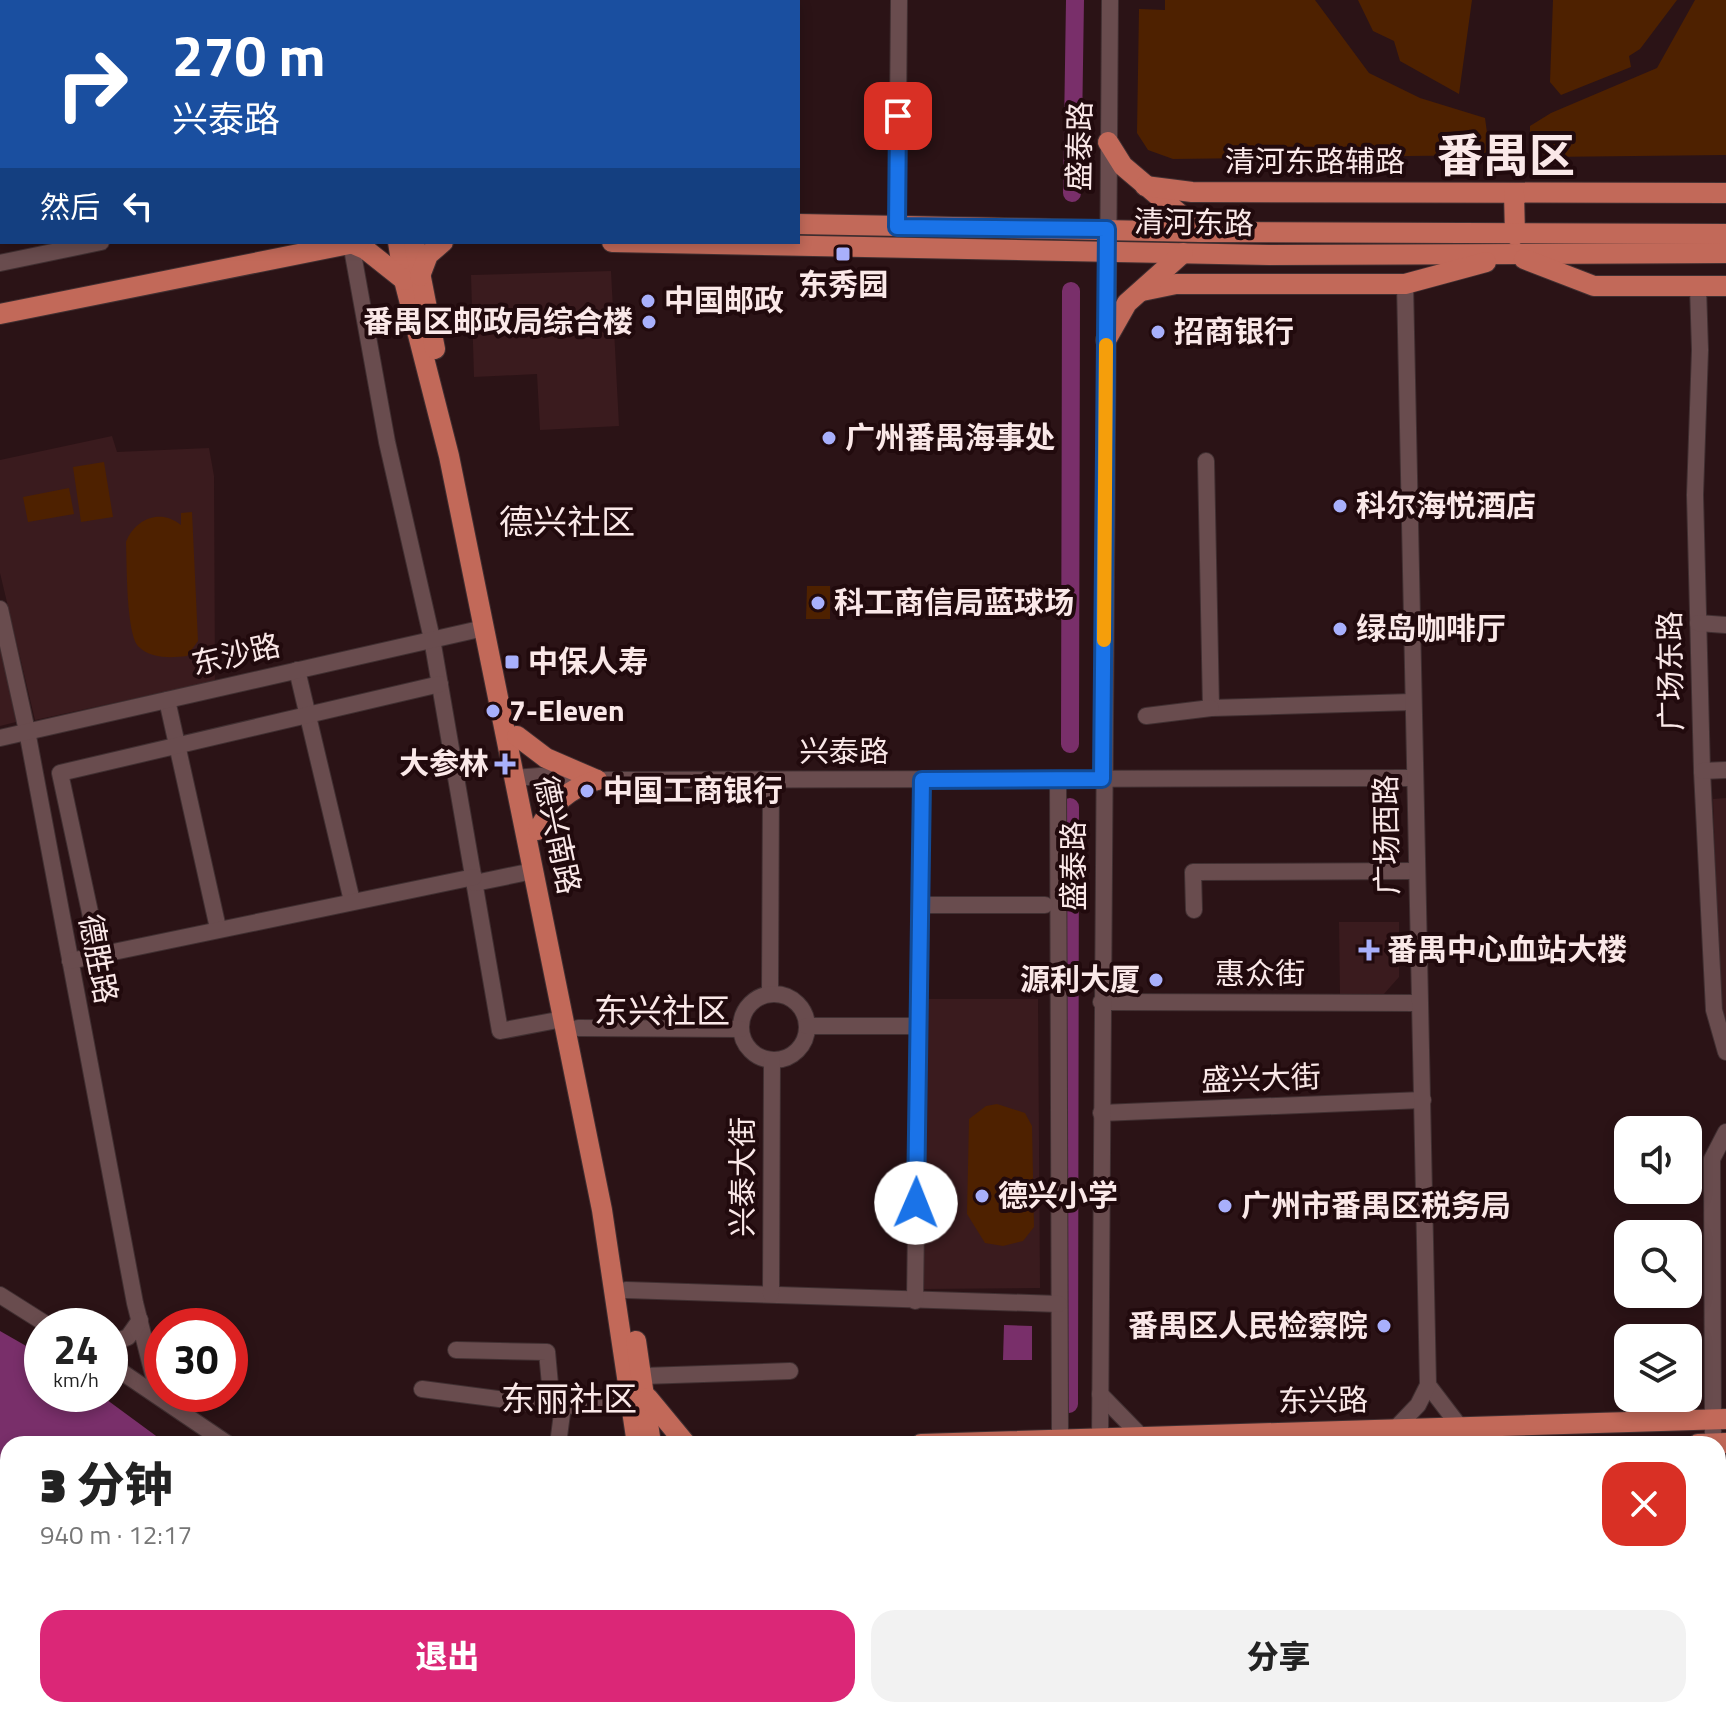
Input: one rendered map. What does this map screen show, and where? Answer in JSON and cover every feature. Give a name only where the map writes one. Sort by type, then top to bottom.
[{"type":"main road","points":[[1108,142],[1123,166],[1201,232]]},
{"type":"main road","name":"清河东路辅路","points":[[1145,186],[1192,192],[1726,193]]},
{"type":"main road","points":[[1514,193],[1514,245]]},
{"type":"main road","name":"清河东路","points":[[800,224],[1107,229],[1726,253]]},
{"type":"main road","points":[[1029,229],[1029,251]]},
{"type":"main road","name":"清河东路","points":[[705,244],[1269,255],[1726,234]]},
{"type":"main road","points":[[0,303],[289,244]]},
{"type":"main road","points":[[0,314],[350,244]]},
{"type":"main road","points":[[357,244],[412,278],[428,255],[441,244]]},
{"type":"main road","name":"德兴南路","points":[[399,244],[412,278],[517,736],[533,871],[571,1024],[649,1394],[651,1436]]},
{"type":"main road","name":"德兴南路","points":[[414,244],[412,278],[484,628],[520,777],[538,830],[602,1210],[636,1436]]},
{"type":"main road","points":[[1142,291],[1176,284],[1405,284],[1514,245],[1594,286],[1726,286]]},
{"type":"main road","points":[[1106,340],[1127,303],[1183,253]]},
{"type":"main road","points":[[1269,255],[1270,284]]},
{"type":"main road","points":[[517,736],[546,758],[597,780]]},
{"type":"main road","points":[[538,830],[547,813],[573,788],[597,780]]},
{"type":"main road","points":[[624,1352],[625,1436]]},
{"type":"main road","points":[[649,1394],[662,1436]]},
{"type":"main road","points":[[649,1394],[680,1436]]},
{"type":"main road","name":"东兴路","points":[[1251,1436],[1720,1419]]},
{"type":"main road","name":"东兴路","points":[[1132,1436],[1152,1436]]},
{"type":"street","points":[[897,227],[899,0]]},
{"type":"street","name":"盛泰路","points":[[1100,1436],[1102,779],[1110,0]]},
{"type":"street","points":[[0,263],[91,244]]},
{"type":"street","points":[[355,244],[387,442],[432,639],[500,1031],[571,1024],[741,1029]]},
{"type":"street","name":"广场西路","points":[[1405,284],[1428,1385]]},
{"type":"street","name":"广场东路","points":[[1698,287],[1700,350],[1695,495],[1702,771],[1714,1010],[1726,1052]]},
{"type":"street","points":[[1206,461],[1211,708]]},
{"type":"street","name":"德胜路","points":[[0,609],[27,731],[144,1336]]},
{"type":"street","points":[[1698,623],[1726,625]]},
{"type":"street","name":"东沙路","points":[[0,738],[484,628]]},
{"type":"street","points":[[297,670],[352,901]]},
{"type":"street","points":[[99,954],[60,773],[440,684]]},
{"type":"street","points":[[167,700],[218,928]]},
{"type":"street","points":[[1146,716],[1211,708],[1412,702]]},
{"type":"street","points":[[1702,771],[1726,770]]},
{"type":"street","name":"兴泰路","points":[[520,777],[597,780],[1414,778]]},
{"type":"street","points":[[1058,779],[1060,1436]]},
{"type":"street","points":[[770,994],[771,780]]},
{"type":"street","points":[[915,1301],[922,780]]},
{"type":"street","points":[[70,961],[352,901],[533,871]]},
{"type":"street","points":[[1194,910],[1193,872],[1416,871]]},
{"type":"street","points":[[920,905],[1045,905]]},
{"type":"street","points":[[770,994],[796,1002],[807,1026],[801,1047],[793,1054],[772,1060],[749,1048],[741,1029],[745,1010],[752,1002],[770,994]]},
{"type":"street","name":"惠众街","points":[[1101,1002],[1419,1003]]},
{"type":"street","points":[[807,1026],[918,1026]]},
{"type":"street","name":"兴泰大街","points":[[771,1294],[772,1060]]},
{"type":"street","name":"盛兴大街","points":[[1101,1113],[1423,1100]]},
{"type":"street","points":[[1720,1419],[1712,1159],[1726,1132]]},
{"type":"street","points":[[626,1290],[1059,1304]]},
{"type":"street","points":[[0,1295],[24,1310]]},
{"type":"street","points":[[128,1337],[140,1320]]},
{"type":"street","points":[[456,1350],[547,1352],[557,1406],[558,1436]]},
{"type":"street","points":[[649,1394],[790,1371]]},
{"type":"street","points":[[1395,1429],[1418,1405],[1428,1385],[1460,1427]]},
{"type":"street","points":[[422,1389],[557,1406],[625,1405]]},
{"type":"street","points":[[1100,1394],[1140,1435]]},
{"type":"street","points":[[183,1412],[217,1436]]},
{"type":"shaded area","points":[[1165,0],[1315,0],[1369,73],[1420,98],[1485,118],[1490,155],[1173,159],[1148,150],[1137,133],[1139,9],[1165,10]]},
{"type":"shaded area","points":[[1358,0],[1472,0],[1459,94],[1400,61],[1394,41],[1373,31]]},
{"type":"shaded area","points":[[1553,0],[1677,0],[1640,49],[1629,56],[1631,67],[1561,95],[1550,82]]},
{"type":"shaded area","points":[[1695,0],[1726,0],[1726,155],[1545,157],[1540,142],[1530,143],[1530,126],[1551,113],[1657,68]]},
{"type":"shaded area","points":[[611,271],[619,426],[540,430],[537,374],[474,377],[471,275]]},
{"type":"shaded area","points":[[112,436],[117,452],[209,448],[214,476],[215,681],[35,720],[0,573],[0,460]]},
{"type":"shaded area","points":[[104,462],[113,517],[81,522],[73,467]]},
{"type":"shaded area","points":[[69,488],[74,514],[28,522],[23,497]]},
{"type":"shaded area","points":[[192,512],[198,641],[187,656],[156,656],[139,647],[132,629],[126,542],[135,527],[149,518],[165,517],[181,525],[181,513]]},
{"type":"shaded area","name":"科工商信局蓝球场","points":[[807,586],[830,586],[830,619],[806,619]]},
{"type":"shaded area","points":[[0,645],[16,722],[0,726]]},
{"type":"shaded area","points":[[1726,798],[1726,1029],[1720,1002],[1713,799]]},
{"type":"shaded area","name":"番禺中心血站大楼","points":[[1339,922],[1399,922],[1399,977],[1383,995],[1340,996]]},
{"type":"shaded area","name":"德兴小学","points":[[925,999],[1038,999],[1040,1288],[922,1289]]},
{"type":"shaded area","points":[[997,1104],[1025,1113],[1032,1126],[1034,1227],[1023,1241],[1003,1246],[985,1243],[967,1214],[969,1119],[986,1106]]},
{"type":"shaded area","points":[[1004,1325],[1032,1326],[1032,1360],[1003,1360]]},
{"type":"shaded area","points":[[0,1331],[24,1345],[24,1412],[123,1412],[156,1436],[0,1436]]},
{"type":"waterway","points":[[1072,193],[1075,0]]},
{"type":"waterway","points":[[1070,744],[1071,291]]},
{"type":"waterway","points":[[1069,1404],[1070,807]]},
{"type":"slow traffic","points":[[1104,640],[1106,345]]},
{"type":"place","name":"东秀园","points":[[843,254]]},
{"type":"place","name":"中国邮政","points":[[648,301]]},
{"type":"place","name":"番禺区邮政局综合楼","points":[[649,322]]},
{"type":"place","name":"招商银行","points":[[1158,332]]},
{"type":"place","name":"广州番禺海事处","points":[[829,438]]},
{"type":"place","name":"科尔海悦酒店","points":[[1340,506]]},
{"type":"place","name":"科工商信局蓝球场","points":[[818,603]]},
{"type":"place","name":"绿岛咖啡厅","points":[[1340,629]]},
{"type":"place","name":"中保人寿","points":[[512,662]]},
{"type":"place","name":"7-Eleven","points":[[493,711]]},
{"type":"place","name":"大参林","points":[[505,764]]},
{"type":"place","name":"中国工商银行","points":[[587,791]]},
{"type":"place","name":"番禺中心血站大楼","points":[[1369,950]]},
{"type":"place","name":"源利大厦","points":[[1156,980]]},
{"type":"place","name":"德兴小学","points":[[982,1196]]},
{"type":"place","name":"广州市番禺区税务局","points":[[1225,1206]]},
{"type":"place","name":"番禺区人民检察院","points":[[1384,1326]]},
{"type":"district","name":"番禺区","points":[[1506,156]]},
{"type":"district","name":"德兴社区","points":[[567,522]]},
{"type":"district","name":"东兴社区","points":[[662,1011]]},
{"type":"district","name":"东丽社区","points":[[569,1399]]},
{"type":"route","points":[[898,116],[897,227],[1107,229],[1102,779],[922,780],[916,1203]]}]
